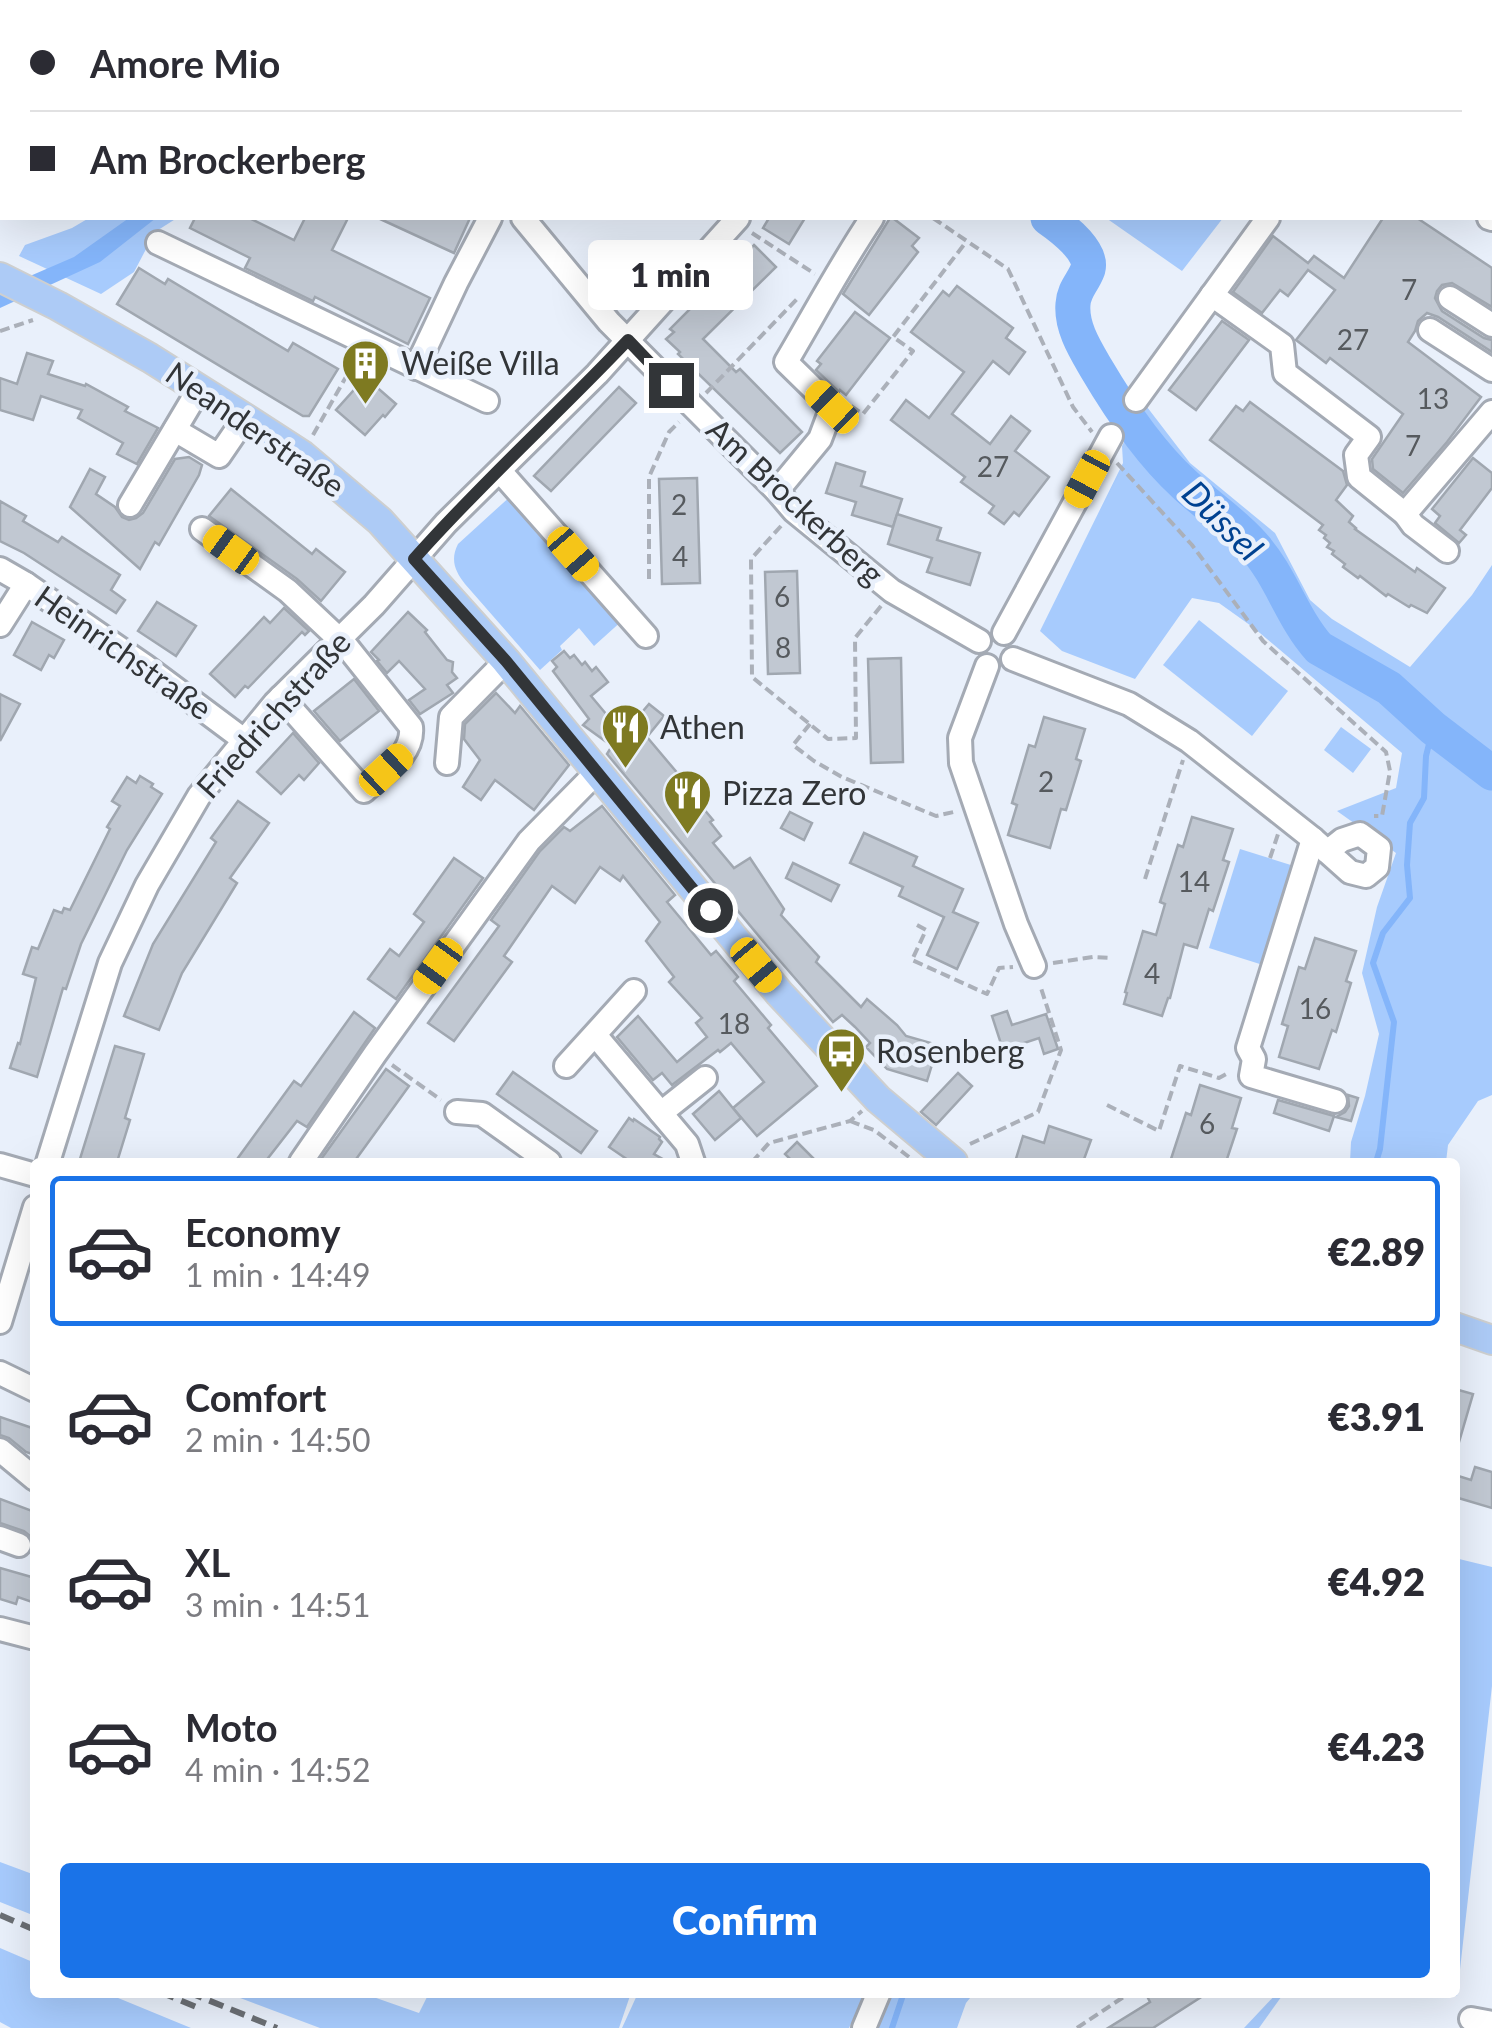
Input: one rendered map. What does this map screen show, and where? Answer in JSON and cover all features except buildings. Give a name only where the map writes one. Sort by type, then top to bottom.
[{"type":"main road","name":"Neanderstraße","points":[[0,278],[150,358],[246,418],[302,454],[380,521],[506,661],[779,993],[856,1077],[878,1099],[962,1153]]},
{"type":"main road","points":[[1460,1330],[1492,1340]]},
{"type":"street","points":[[416,368],[489,220]]},
{"type":"street","name":"Am Brockerberg","points":[[526,220],[597,308],[794,511],[892,592],[979,641]]},
{"type":"street","name":"Friedrichstraße","points":[[49,1158],[110,962],[147,884],[199,796],[281,697],[628,340],[736,220]]},
{"type":"street","points":[[778,491],[820,438],[832,407],[786,362],[822,303],[824,280],[870,220]]},
{"type":"street","points":[[1136,400],[1267,220]]},
{"type":"street","points":[[158,243],[487,401]]},
{"type":"street","points":[[1212,295],[1282,344],[1284,373],[1369,437],[1356,455],[1359,477],[1447,551]]},
{"type":"street","points":[[1450,298],[1492,325]]},
{"type":"street","points":[[1430,330],[1492,370]]},
{"type":"street","points":[[130,505],[200,389]]},
{"type":"street","points":[[1405,514],[1492,412]]},
{"type":"street","points":[[175,430],[219,456],[246,418]]},
{"type":"street","points":[[1004,632],[1107,442]]},
{"type":"street","points":[[500,471],[646,636]]},
{"type":"street","points":[[202,529],[288,591],[340,638],[411,727],[412,739],[407,750],[364,790],[281,697]]},
{"type":"street","name":"Heinrichstraße","points":[[0,570],[145,666],[244,740]]},
{"type":"street","points":[[0,625],[26,584]]},
{"type":"street","points":[[1004,632],[1014,646],[1013,658],[1004,667],[987,666],[978,658],[979,641],[987,633],[1004,632]]},
{"type":"street","points":[[1013,658],[1129,704],[1189,741],[1320,846],[1248,1048],[1253,1067],[1335,1101]]},
{"type":"street","points":[[447,763],[451,717],[506,661]]},
{"type":"street","points":[[987,666],[960,738],[961,762],[1034,966]]},
{"type":"street","points":[[304,1158],[529,841],[596,773]]},
{"type":"street","points":[[566,1066],[634,991]]},
{"type":"street","points":[[596,1036],[687,1144],[692,1158]]},
{"type":"street","points":[[661,1114],[704,1078]]},
{"type":"street","points":[[457,1112],[482,1114],[544,1158]]},
{"type":"street","points":[[0,1165],[30,1174]]},
{"type":"street","points":[[0,1322],[30,1223]]},
{"type":"street","points":[[0,1373],[30,1388]]},
{"type":"street","points":[[0,1450],[30,1475]]},
{"type":"street","points":[[0,1629],[30,1637]]},
{"type":"street","points":[[864,2028],[876,1998]]},
{"type":"path","points":[[649,579],[649,477],[669,432],[824,280],[738,220]]},
{"type":"path","points":[[936,220],[1008,268],[1073,407],[1192,544],[1262,640],[1386,752],[1390,772],[1382,816],[1364,816]]},
{"type":"path","points":[[820,438],[852,405],[863,414],[912,351],[893,336],[966,242]]},
{"type":"path","points":[[302,454],[365,344]]},
{"type":"path","points":[[794,511],[751,559],[752,677],[828,739],[856,738],[855,638],[892,592]]},
{"type":"path","points":[[810,724],[793,745],[842,777],[936,816],[977,807]]},
{"type":"path","points":[[1146,880],[1189,741]]},
{"type":"path","points":[[917,925],[926,930],[912,960],[986,994],[999,968]]},
{"type":"path","points":[[962,1153],[1038,1112],[1061,1050],[1034,966]]},
{"type":"path","points":[[376,1054],[457,1112]]},
{"type":"path","points":[[1107,1105],[1159,1131],[1180,1066],[1219,1078],[1253,1067]]},
{"type":"path","points":[[755,1158],[769,1142],[850,1121],[874,1130],[910,1158]]},
{"type":"path","points":[[1076,2028],[1122,1998]]},
{"type":"shaded area","points":[[86,220],[174,220],[155,232],[134,272],[101,294],[19,256],[25,245]]},
{"type":"shaded area","points":[[126,220],[153,220],[100,262],[0,308],[0,289],[74,257]]},
{"type":"shaded area","points":[[1109,220],[1221,220],[1182,271]]},
{"type":"shaded area","points":[[1144,403],[1190,463],[1275,533],[1310,600],[1332,619],[1410,667],[1472,595],[1492,565],[1492,1095],[1478,1101],[1448,1145],[1446,1158],[1350,1158],[1379,1034],[1362,973],[1377,907],[1396,853],[1337,811],[1396,788],[1402,753],[1219,603],[1192,598],[1135,679],[1062,651],[1040,631],[1123,463],[1122,446]]},
{"type":"shaded area","points":[[514,493],[624,619],[594,646],[579,628],[540,670],[465,584],[455,565],[458,544]]},
{"type":"shaded area","points":[[1199,620],[1288,691],[1252,736],[1163,665]]},
{"type":"shaded area","points":[[1341,727],[1371,749],[1353,773],[1324,750]]},
{"type":"shaded area","points":[[1240,849],[1294,866],[1263,965],[1209,948]]},
{"type":"shaded area","points":[[1460,1559],[1492,1567],[1492,1686],[1460,1969]]},
{"type":"shaded area","points":[[0,1862],[30,1873],[30,1914],[0,1902]]},
{"type":"shaded area","points":[[0,1948],[30,1961],[30,1998],[118,1998],[191,2028],[11,2028],[0,2022]]},
{"type":"shaded area","points":[[240,1998],[376,1998],[419,2013],[426,1998],[629,1998],[619,2028],[320,2028]]},
{"type":"shaded area","points":[[635,1998],[863,1998],[849,2028],[622,2028]]},
{"type":"shaded area","points":[[890,1998],[970,1998],[957,2028],[878,2028]]},
{"type":"shaded area","points":[[1272,1998],[1280,1998],[1259,2028],[1244,2028]]},
{"type":"waterway","name":"Düssel","points":[[1051,220],[1075,240],[1088,262],[1073,304],[1076,329],[1105,383],[1148,444],[1184,484],[1253,545],[1319,648],[1389,688],[1492,773]]},
{"type":"waterway","points":[[1377,1158],[1394,1022],[1373,963],[1383,933],[1410,898],[1410,823],[1424,798],[1426,756],[1433,728]]},
{"type":"waterway","points":[[892,2028],[902,1998]]},
{"type":"railway","points":[[0,1915],[30,1928]]},
{"type":"railway","points":[[174,1998],[201,2009]]},
{"type":"railway","points":[[203,1998],[277,2028]]},
{"type":"place","name":"Weiße Villa","points":[[366,406]]},
{"type":"place","name":"Athen","points":[[625,770]]},
{"type":"place","name":"Pizza Zero","points":[[687,836]]},
{"type":"place","name":"Rosenberg","points":[[841,1094]]},
{"type":"route","points":[[671,385],[628,340],[414,559],[506,661],[710,910]]}]
